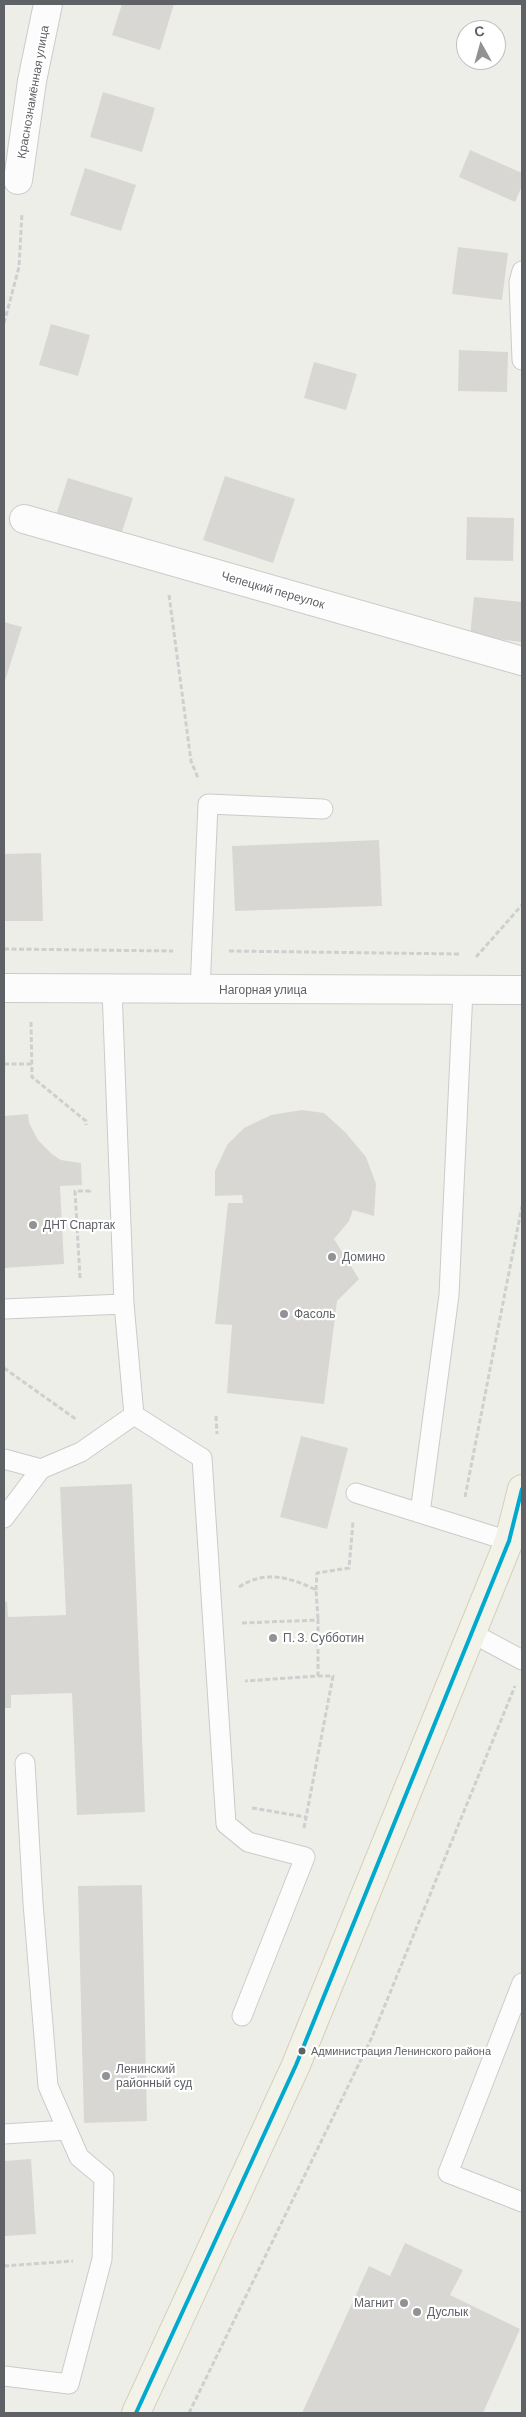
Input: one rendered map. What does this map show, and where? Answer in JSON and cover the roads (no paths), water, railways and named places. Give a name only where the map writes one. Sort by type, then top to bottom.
[{"type":"main road","points":[[136,2413],[296,2065],[509,1541],[522,1489]]},
{"type":"street","name":"Краснознамённая улица","points":[[18,180],[32,81],[48,4]]},
{"type":"street","name":"Чепецкий переулок","points":[[24,519],[522,661]]},
{"type":"street","name":"Нагорная улица","points":[[17,988],[522,990]]},
{"type":"lane","points":[[522,271],[519,282],[522,360]]},
{"type":"lane","points":[[200,990],[208,804],[323,809]]},
{"type":"lane","points":[[112,989],[124,1304],[134,1415]]},
{"type":"lane","points":[[420,1513],[449,1295],[455,990]]},
{"type":"lane","points":[[4,1309],[124,1304]]},
{"type":"lane","points":[[4,1518],[40,1469],[81,1452],[134,1415]]},
{"type":"lane","points":[[134,1415],[202,1458],[226,1824],[248,1842],[305,1856],[242,2016]]},
{"type":"lane","points":[[4,1459],[40,1469]]},
{"type":"lane","points":[[356,1492],[509,1541]]},
{"type":"lane","points":[[472,1633],[522,1660]]},
{"type":"lane","points":[[4,2376],[69,2384],[102,2259],[104,2178],[79,2158],[48,2086],[33,1903],[25,1763]]},
{"type":"lane","points":[[522,1983],[448,2173],[522,2202]]},
{"type":"lane","points":[[4,2134],[67,2130]]},
{"type":"place","name":"ДНТ Спартак","points":[[33,1225]]},
{"type":"place","name":"Домино","points":[[332,1257]]},
{"type":"place","name":"Фасоль","points":[[284,1314]]},
{"type":"place","name":"П. З. Субботин","points":[[273,1638]]},
{"type":"place","name":"Администрация Ленинского района","points":[[302,2051]]},
{"type":"place","name":"Ленинский районный суд","points":[[106,2076]]},
{"type":"place","name":"Магнит","points":[[404,2303]]},
{"type":"place","name":"Дуслык","points":[[417,2312]]}]
